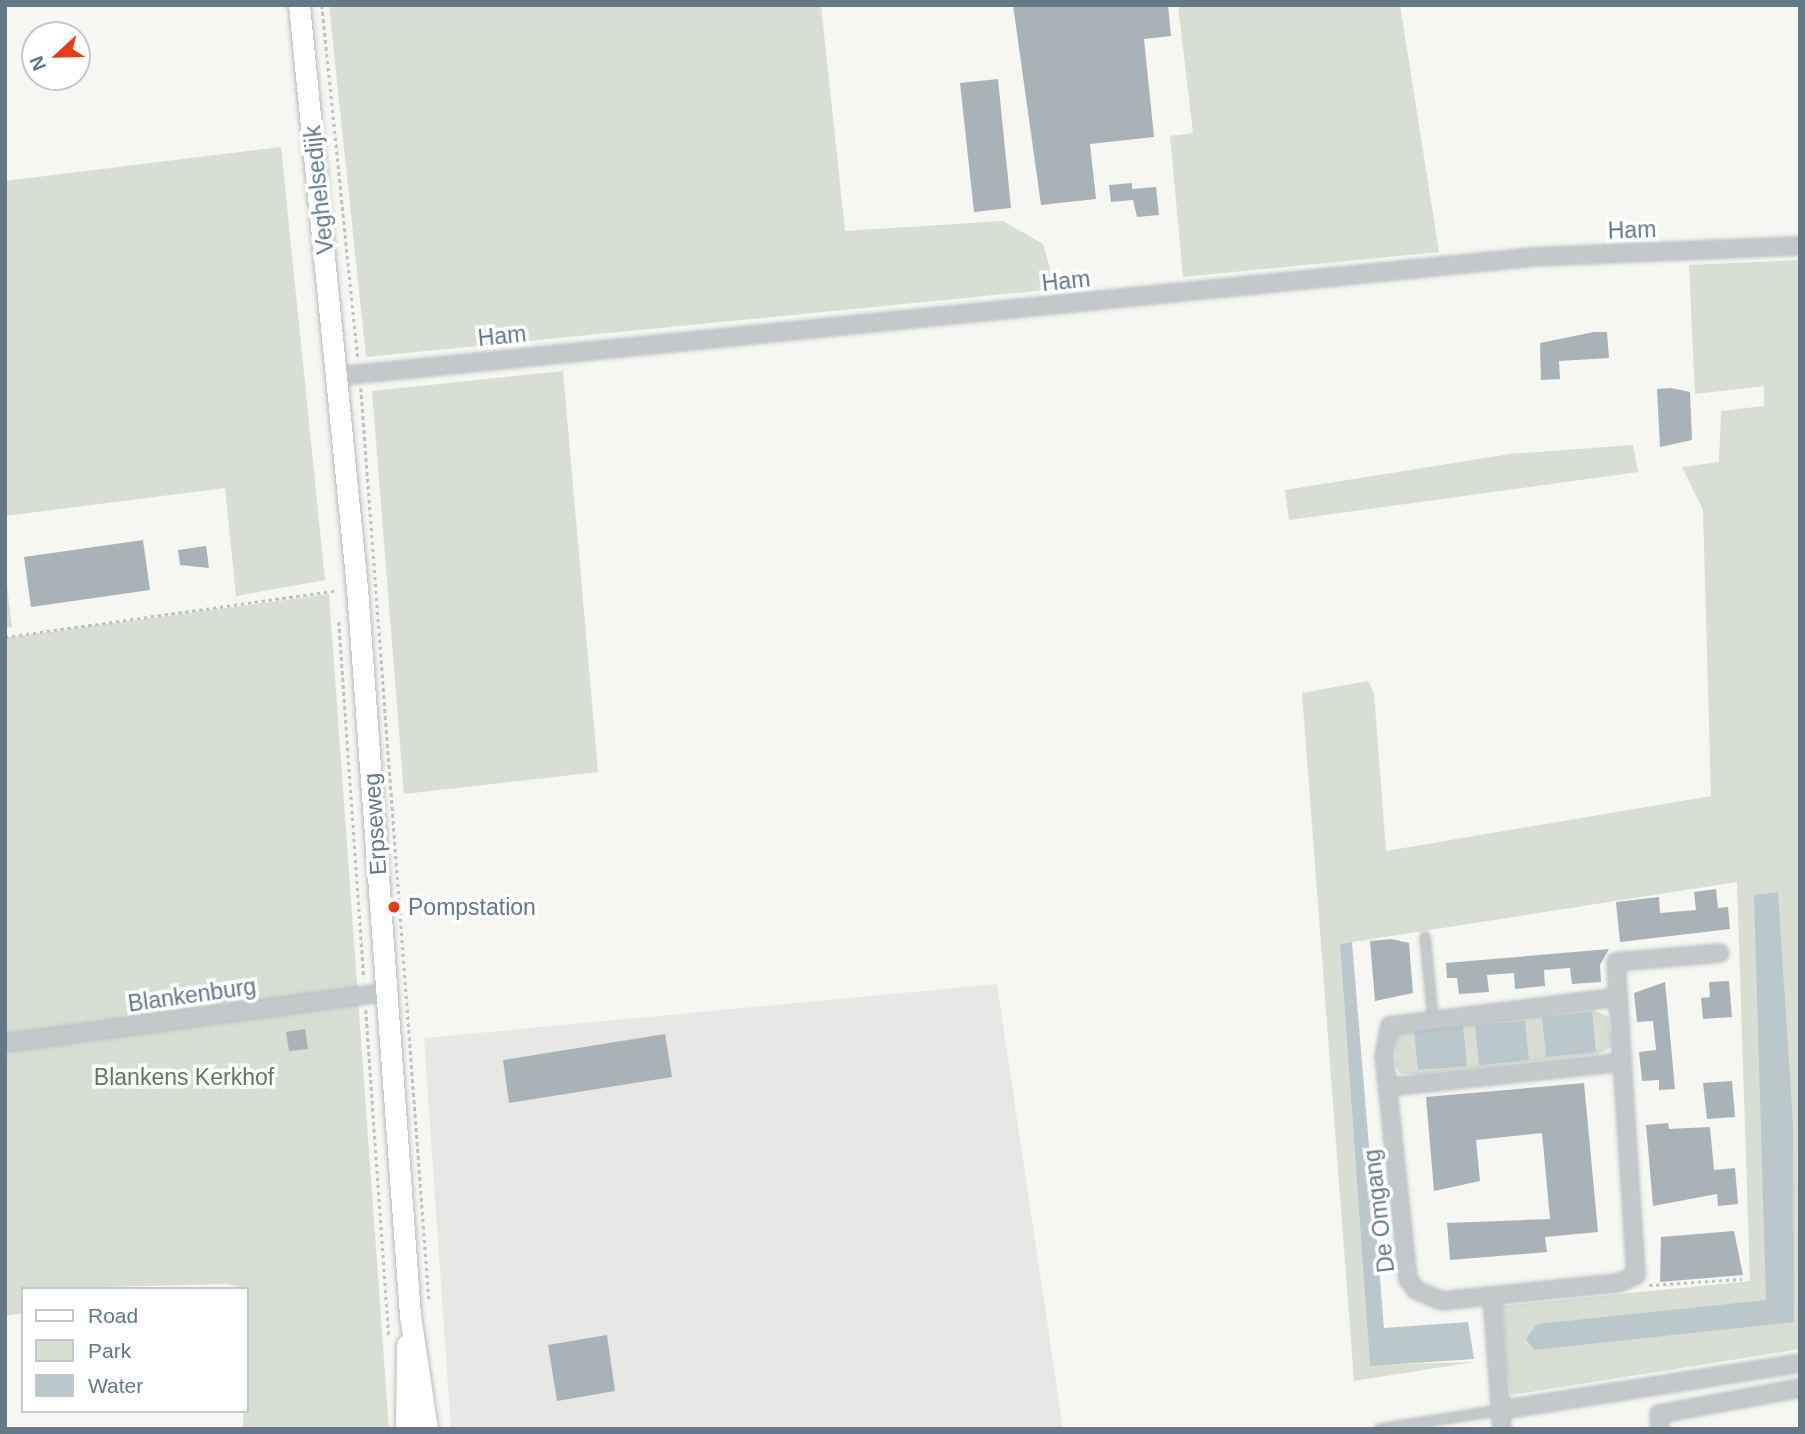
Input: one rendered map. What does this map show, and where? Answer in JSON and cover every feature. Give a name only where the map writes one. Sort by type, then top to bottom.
[{"type":"main road","name":"Veghelsedijk","points":[[299,5],[349,375]]},
{"type":"main road","name":"Erpseweg","points":[[349,375],[347,589],[375,994],[420,1314],[427,1429]]},
{"type":"main road","name":"Erpseweg","points":[[406,1429],[420,1314]]},
{"type":"street","name":"Ham","points":[[349,375],[1534,257],[1799,245]]},
{"type":"street","points":[[1636,1275],[1616,961],[1720,953]]},
{"type":"street","name":"Blankenburg","points":[[5,1044],[375,994]]},
{"type":"street","name":"De Omgang","points":[[1618,997],[1404,1020],[1384,1036],[1408,1279],[1429,1299],[1493,1296],[1618,1283],[1636,1275]]},
{"type":"street","points":[[1388,1087],[1622,1062]]},
{"type":"street","points":[[1493,1296],[1502,1429]]},
{"type":"street","points":[[1501,1410],[1800,1363]]},
{"type":"street","points":[[1659,1421],[1800,1388]]},
{"type":"lane","points":[[1424,937],[1433,1017]]},
{"type":"lane","points":[[1380,1429],[1501,1410]]},
{"type":"path","name":"Veghelsedijk","points":[[322,5],[349,375]]},
{"type":"path","name":"Erpseweg","points":[[349,375],[420,1314]]},
{"type":"path","points":[[336,577],[347,589]]},
{"type":"path","points":[[338,603],[347,589]]},
{"type":"path","points":[[5,636],[347,589]]},
{"type":"path","name":"Erpseweg","points":[[339,615],[375,994],[387,1315]]},
{"type":"path","points":[[1636,1275],[1652,1287],[1742,1279]]},
{"type":"shaded area","points":[[997,984],[1063,1429],[451,1429],[424,1038]]},
{"type":"green space","points":[[329,5],[821,5],[845,231],[1003,221],[1043,244],[1056,289],[366,357]]},
{"type":"green space","points":[[1178,5],[1400,5],[1439,252],[1183,277],[1170,136],[1193,133]]},
{"type":"green space","points":[[281,147],[325,580],[236,596],[225,488],[5,516],[5,181]]},
{"type":"green space","points":[[1800,260],[1800,1349],[1511,1395],[1508,1377],[1502,1306],[1750,1281],[1737,882],[1340,944],[1370,1365],[1474,1362],[1354,1381],[1302,693],[1368,681],[1374,693],[1386,851],[1711,796],[1703,510],[1682,467],[1719,462],[1721,411],[1764,406],[1764,386],[1695,394],[1689,265]]},
{"type":"green space","points":[[563,371],[598,772],[404,794],[372,391]]},
{"type":"green space","points":[[1633,445],[1638,472],[1289,520],[1285,490],[1510,454]]},
{"type":"green space","points":[[5,570],[12,627],[5,628]]},
{"type":"green space","name":"Blankens Kerkhof","points":[[329,594],[389,1429],[243,1429],[243,1413],[248,1413],[248,1287],[227,1284],[21,1287],[21,1313],[5,1316],[5,638]]},
{"type":"green space","points":[[1592,1010],[1608,1016],[1612,1047],[1598,1054],[1417,1074],[1400,1074],[1395,1064],[1397,1030]]},
{"type":"water","points":[[1778,892],[1793,1123],[1794,1322],[1534,1350],[1526,1339],[1537,1324],[1766,1300],[1754,895]]},
{"type":"water","points":[[1352,942],[1384,1328],[1468,1322],[1474,1359],[1370,1366],[1340,944]]},
{"type":"water","points":[[1592,1012],[1596,1052],[1546,1057],[1542,1017]]},
{"type":"water","points":[[1525,1021],[1529,1060],[1479,1065],[1475,1025]]},
{"type":"water","points":[[1463,1026],[1467,1066],[1418,1070],[1414,1031]]},
{"type":"building","points":[[1013,5],[1168,5],[1171,36],[1144,39],[1154,137],[1090,144],[1096,199],[1041,205]]},
{"type":"building","points":[[998,79],[1011,208],[974,212],[960,83]]},
{"type":"building","points":[[1132,183],[1132,189],[1156,187],[1159,215],[1137,217],[1133,200],[1111,202],[1109,185]]},
{"type":"building","points":[[1594,332],[1607,332],[1609,358],[1559,361],[1560,379],[1541,380],[1540,343]]},
{"type":"building","points":[[1671,388],[1690,392],[1692,440],[1660,447],[1657,389]]},
{"type":"building","points":[[143,540],[150,590],[31,607],[24,557]]},
{"type":"building","points":[[206,546],[209,568],[180,565],[178,550]]},
{"type":"building","points":[[1716,889],[1718,908],[1728,907],[1730,929],[1620,942],[1616,902],[1659,897],[1660,913],[1696,910],[1694,892]]},
{"type":"building","points":[[1392,939],[1409,943],[1413,993],[1375,1001],[1370,941]]},
{"type":"building","points":[[1609,949],[1600,965],[1601,982],[1572,984],[1570,968],[1544,970],[1545,986],[1515,989],[1514,973],[1487,975],[1489,992],[1459,994],[1457,978],[1447,978],[1446,963]]},
{"type":"building","points":[[1729,981],[1732,1017],[1703,1019],[1701,998],[1710,997],[1709,982]]},
{"type":"building","points":[[1665,982],[1675,1089],[1659,1090],[1659,1080],[1642,1081],[1639,1052],[1656,1050],[1653,1021],[1637,1022],[1634,993]]},
{"type":"building","points":[[305,1029],[308,1049],[289,1051],[286,1032]]},
{"type":"building","points":[[665,1034],[672,1077],[509,1103],[503,1060]]},
{"type":"building","points":[[1732,1081],[1735,1117],[1707,1119],[1703,1083]]},
{"type":"building","points":[[1584,1083],[1598,1232],[1545,1237],[1547,1252],[1450,1260],[1447,1223],[1550,1219],[1542,1133],[1476,1140],[1480,1181],[1434,1191],[1426,1097]]},
{"type":"building","points":[[1668,1123],[1669,1129],[1710,1127],[1714,1170],[1735,1168],[1738,1204],[1718,1206],[1717,1194],[1653,1206],[1646,1125]]},
{"type":"building","points":[[1734,1231],[1743,1275],[1660,1282],[1661,1237]]},
{"type":"building","points":[[607,1335],[615,1391],[557,1401],[548,1345]]},
{"type":"place","name":"Pompstation","points":[[394,907]]}]
